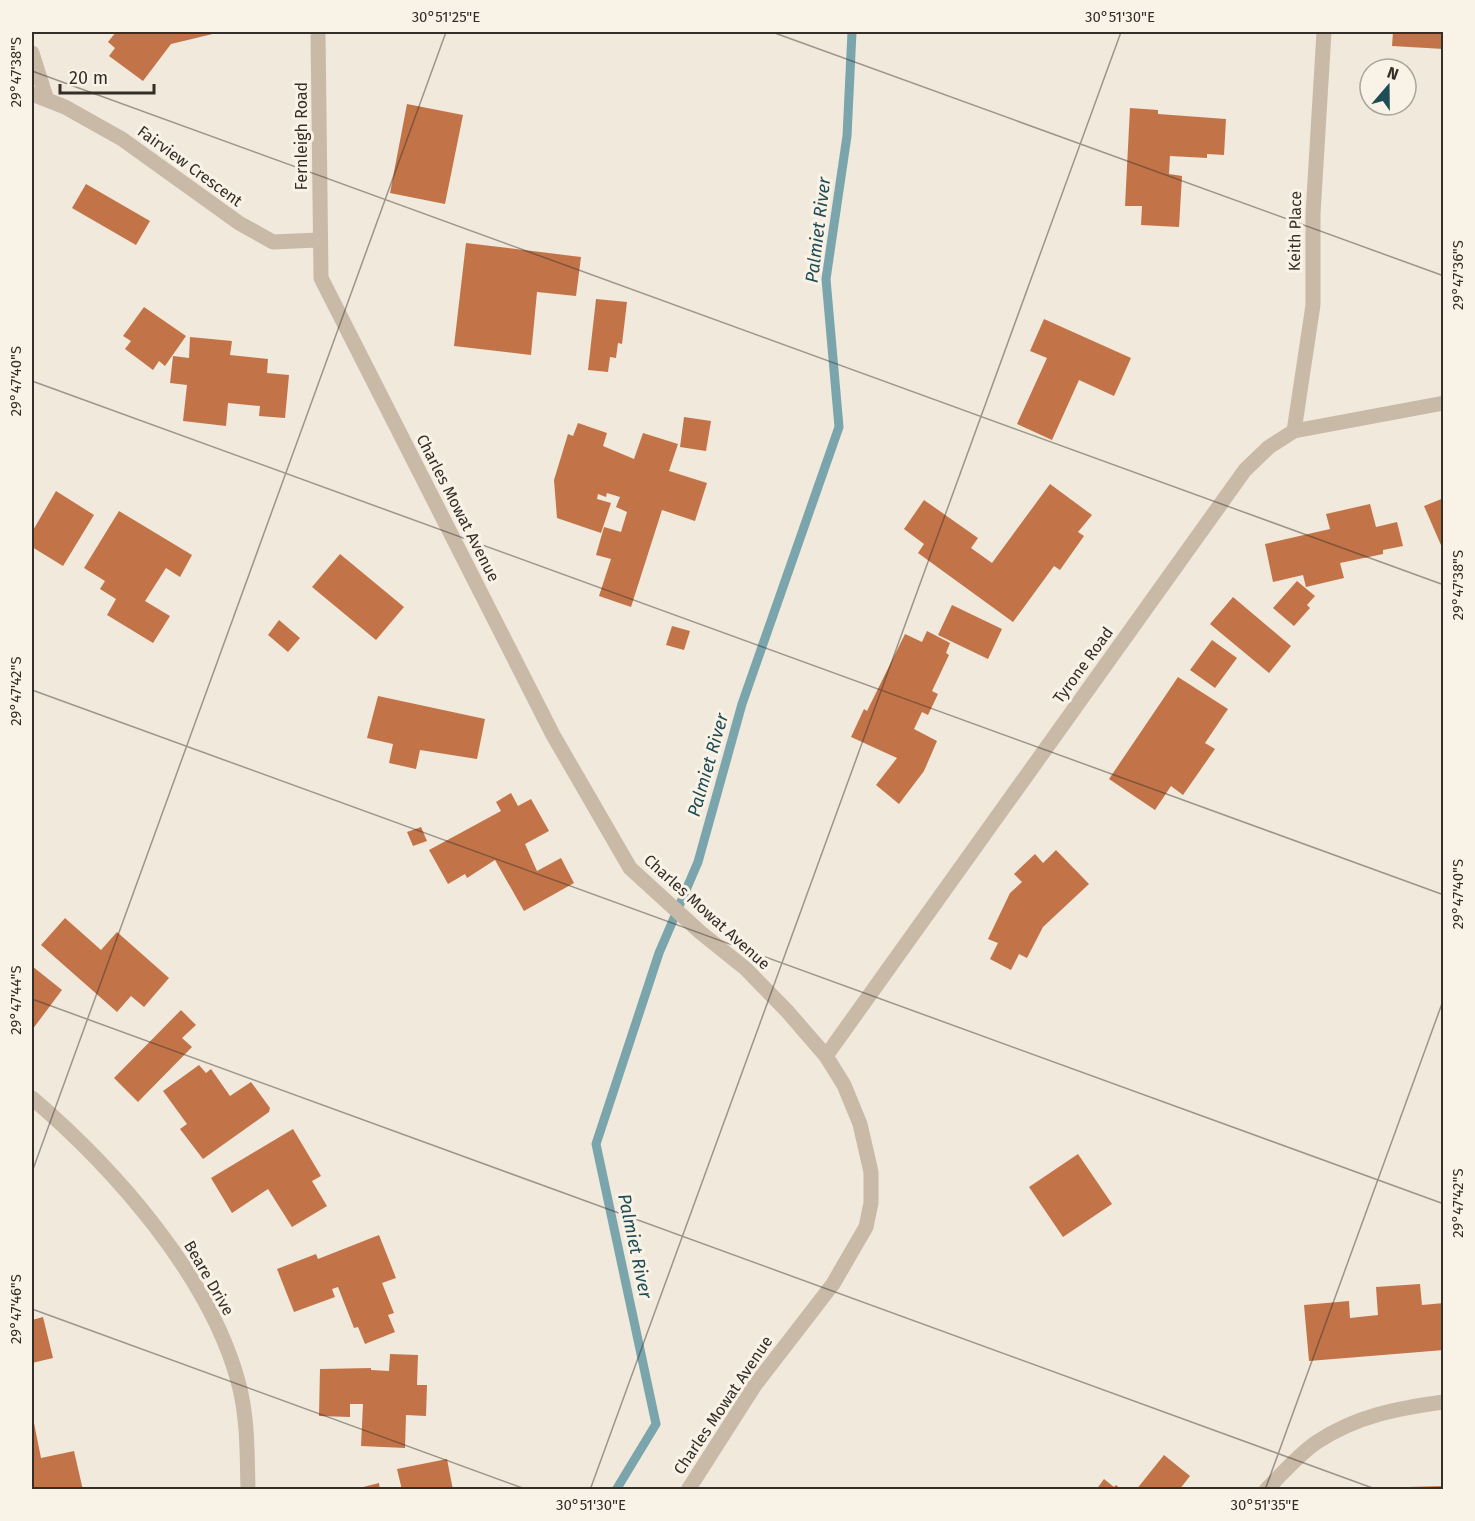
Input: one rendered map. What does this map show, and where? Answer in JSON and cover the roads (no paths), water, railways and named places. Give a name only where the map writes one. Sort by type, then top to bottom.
[{"type":"street","name":"Fernleigh Road","points":[[318,32],[321,140],[318,240]]},
{"type":"street","name":"Keith Place","points":[[1294,431],[1312,305],[1313,214],[1324,32]]},
{"type":"street","name":"Fairview Crescent","points":[[32,53],[39,95],[123,139],[239,224],[273,242],[318,240]]},
{"type":"street","name":"Charles Mowat Avenue","points":[[318,240],[321,278],[553,735],[630,868],[700,932],[746,969],[826,1056],[844,1085],[860,1124],[871,1173],[871,1203],[866,1227],[833,1284],[755,1386],[688,1490]]},
{"type":"street","name":"Tyrone Road","points":[[826,1056],[1245,470],[1269,447],[1294,431],[1443,403]]},
{"type":"street","name":"Beare Drive","points":[[32,1098],[58,1120],[115,1181],[176,1253],[206,1300],[238,1381],[247,1424],[248,1490]]},
{"type":"street","points":[[1266,1490],[1316,1443],[1356,1421],[1393,1408],[1443,1402]]},
{"type":"waterway","name":"Palmiet River","points":[[616,1490],[656,1424],[596,1144],[659,953],[698,862],[742,704],[839,427],[826,279],[847,136],[852,32]]}]
